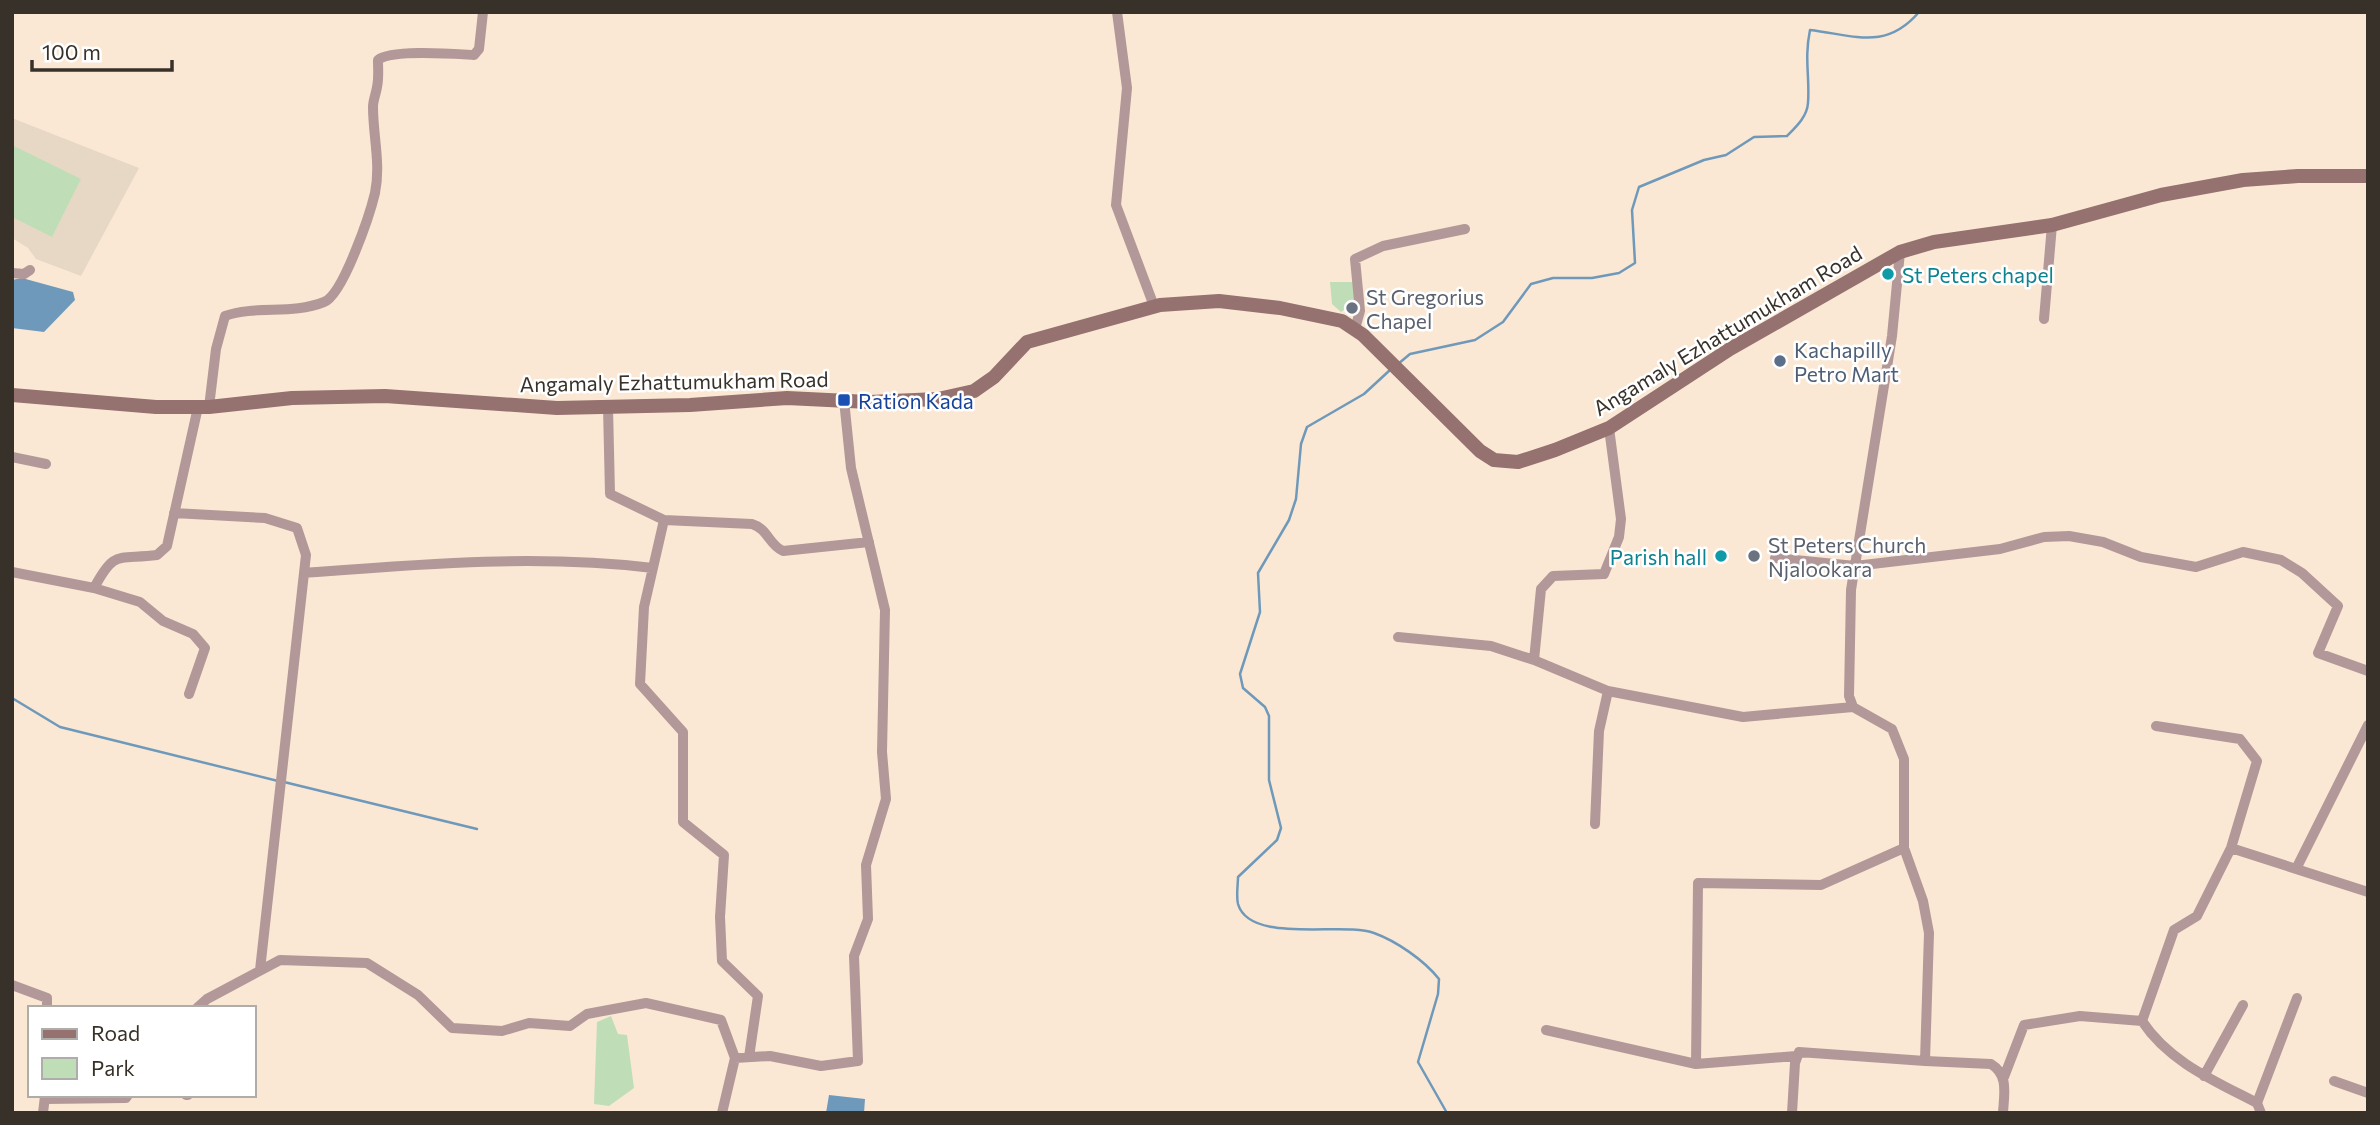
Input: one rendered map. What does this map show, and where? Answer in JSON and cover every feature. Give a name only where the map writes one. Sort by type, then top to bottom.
[{"type":"street","points":[[94,588],[108,562],[121,556],[157,555],[167,546],[225,316],[243,310],[270,312],[325,302],[336,295],[375,193],[377,163],[372,105],[378,85],[377,60],[382,56],[403,54],[474,55],[479,50],[483,12]]},
{"type":"street","points":[[1117,12],[1127,88],[1116,205],[1154,306]]},
{"type":"street","name":"Angamaly Ezhattumukham Road","points":[[12,396],[204,407],[292,398],[385,396],[521,406],[608,407],[763,398],[844,400],[957,397],[974,391],[993,377],[1027,342],[1154,306],[1219,301],[1324,316],[1355,329],[1454,427],[1494,460],[1518,462],[1609,428],[1730,349],[1900,252],[1934,242],[2052,225],[2161,195],[2244,180],[2298,176],[2368,176]]},
{"type":"street","points":[[2044,319],[2052,225]]},
{"type":"street","points":[[1355,329],[1360,311],[1355,259],[1384,246],[1465,229]]},
{"type":"street","points":[[1853,707],[1849,696],[1854,566],[1892,336],[1900,252]]},
{"type":"street","points":[[12,273],[24,274],[30,270]]},
{"type":"street","points":[[735,1058],[770,1056],[821,1066],[858,1061],[854,956],[868,919],[866,865],[886,799],[882,752],[885,610],[851,468],[844,400]]},
{"type":"street","points":[[608,407],[610,494],[664,520],[752,524],[763,529],[776,548],[783,551],[869,542]]},
{"type":"street","points":[[1534,660],[1541,589],[1553,576],[1604,574],[1619,537],[1621,519],[1609,428]]},
{"type":"street","points":[[12,457],[46,464]]},
{"type":"street","points":[[174,513],[265,517],[297,528],[306,555],[260,970]]},
{"type":"street","points":[[664,520],[644,607],[640,684],[682,732],[683,822],[724,855],[720,917],[722,961],[758,996],[749,1057]]},
{"type":"street","points":[[1775,558],[1854,566],[2000,549],[2044,537],[2069,536],[2103,542],[2141,557],[2196,567],[2243,552],[2281,560],[2302,573],[2338,606],[2318,653],[2368,671]]},
{"type":"street","points":[[304,573],[447,562],[592,561],[653,568]]},
{"type":"street","points":[[12,572],[94,588],[140,602],[163,621],[193,634],[205,648],[189,694]]},
{"type":"street","points":[[1398,637],[1491,646],[1534,660],[1608,691],[1743,717],[1853,707],[1892,729],[1901,747],[1905,772],[1904,848],[1923,901],[1929,933],[1925,1061]]},
{"type":"street","points":[[1595,824],[1598,731],[1608,691]]},
{"type":"street","points":[[2297,867],[2368,724]]},
{"type":"street","points":[[2143,1021],[2174,930],[2197,916],[2231,848],[2257,761],[2240,739],[2156,726]]},
{"type":"street","points":[[1696,1064],[1698,883],[1821,885],[1904,848]]},
{"type":"street","points":[[2231,848],[2368,892]]},
{"type":"street","points":[[199,1006],[207,999],[281,960],[367,963],[418,995],[452,1028],[502,1031],[528,1023],[570,1026],[587,1014],[646,1003],[721,1020],[735,1058],[722,1113]]},
{"type":"street","points":[[12,985],[47,998],[47,1006]]},
{"type":"street","points":[[2143,1021],[2153,1037],[2204,1076],[2259,1108],[2298,998]]},
{"type":"street","points":[[2204,1076],[2243,1005]]},
{"type":"street","points":[[2003,1113],[2004,1077],[2024,1025],[2080,1016],[2143,1021]]},
{"type":"street","points":[[1546,1030],[1696,1064],[1796,1056],[1807,1051],[1992,1064],[2004,1077]]},
{"type":"street","points":[[1792,1113],[1796,1056]]},
{"type":"street","points":[[2334,1081],[2368,1093]]},
{"type":"street","points":[[43,1113],[45,1097],[100,1101],[127,1097]]},
{"type":"shaded area","points":[[12,118],[139,168],[81,276],[36,259],[28,248],[12,238]]},
{"type":"green space","points":[[12,145],[81,179],[52,237],[12,217]]},
{"type":"green space","points":[[1330,282],[1355,282],[1356,301],[1341,312],[1332,304]]},
{"type":"green space","points":[[611,1016],[618,1034],[627,1035],[634,1088],[609,1106],[594,1104],[597,1022]]},
{"type":"water","points":[[22,278],[73,292],[75,300],[44,332],[12,328],[12,280]]},
{"type":"water","points":[[829,1095],[865,1099],[864,1113],[826,1113]]},
{"type":"waterway","points":[[1398,364],[1410,354],[1475,340],[1503,322],[1531,284],[1553,278],[1592,278],[1619,273],[1635,263],[1632,210],[1639,187],[1704,160],[1726,155],[1754,137],[1787,136],[1800,121],[1806,113],[1808,103],[1807,50],[1810,30],[1855,37],[1882,36],[1907,24],[1919,12]]},
{"type":"waterway","points":[[1390,370],[1364,394],[1307,427],[1301,444],[1296,499],[1289,520],[1258,573],[1260,612],[1240,674],[1243,688],[1265,707],[1269,716],[1269,780],[1281,828],[1277,840],[1238,877],[1237,898],[1246,917],[1260,924],[1278,928],[1342,929],[1374,933],[1409,952],[1433,972],[1439,979],[1438,994],[1418,1062],[1447,1113]]},
{"type":"waterway","points":[[12,698],[60,727],[278,781]]},
{"type":"waterway","points":[[284,782],[477,829]]},
{"type":"place","name":"St Peters chapel","points":[[1888,274]]},
{"type":"place","name":"St Gregorius Chapel","points":[[1352,308]]},
{"type":"place","name":"Kachapilly Petro Mart","points":[[1780,361]]},
{"type":"place","name":"Ration Kada","points":[[844,400]]},
{"type":"place","name":"Parish hall","points":[[1721,556]]},
{"type":"place","name":"St Peters Church Njalookara","points":[[1754,556]]}]
